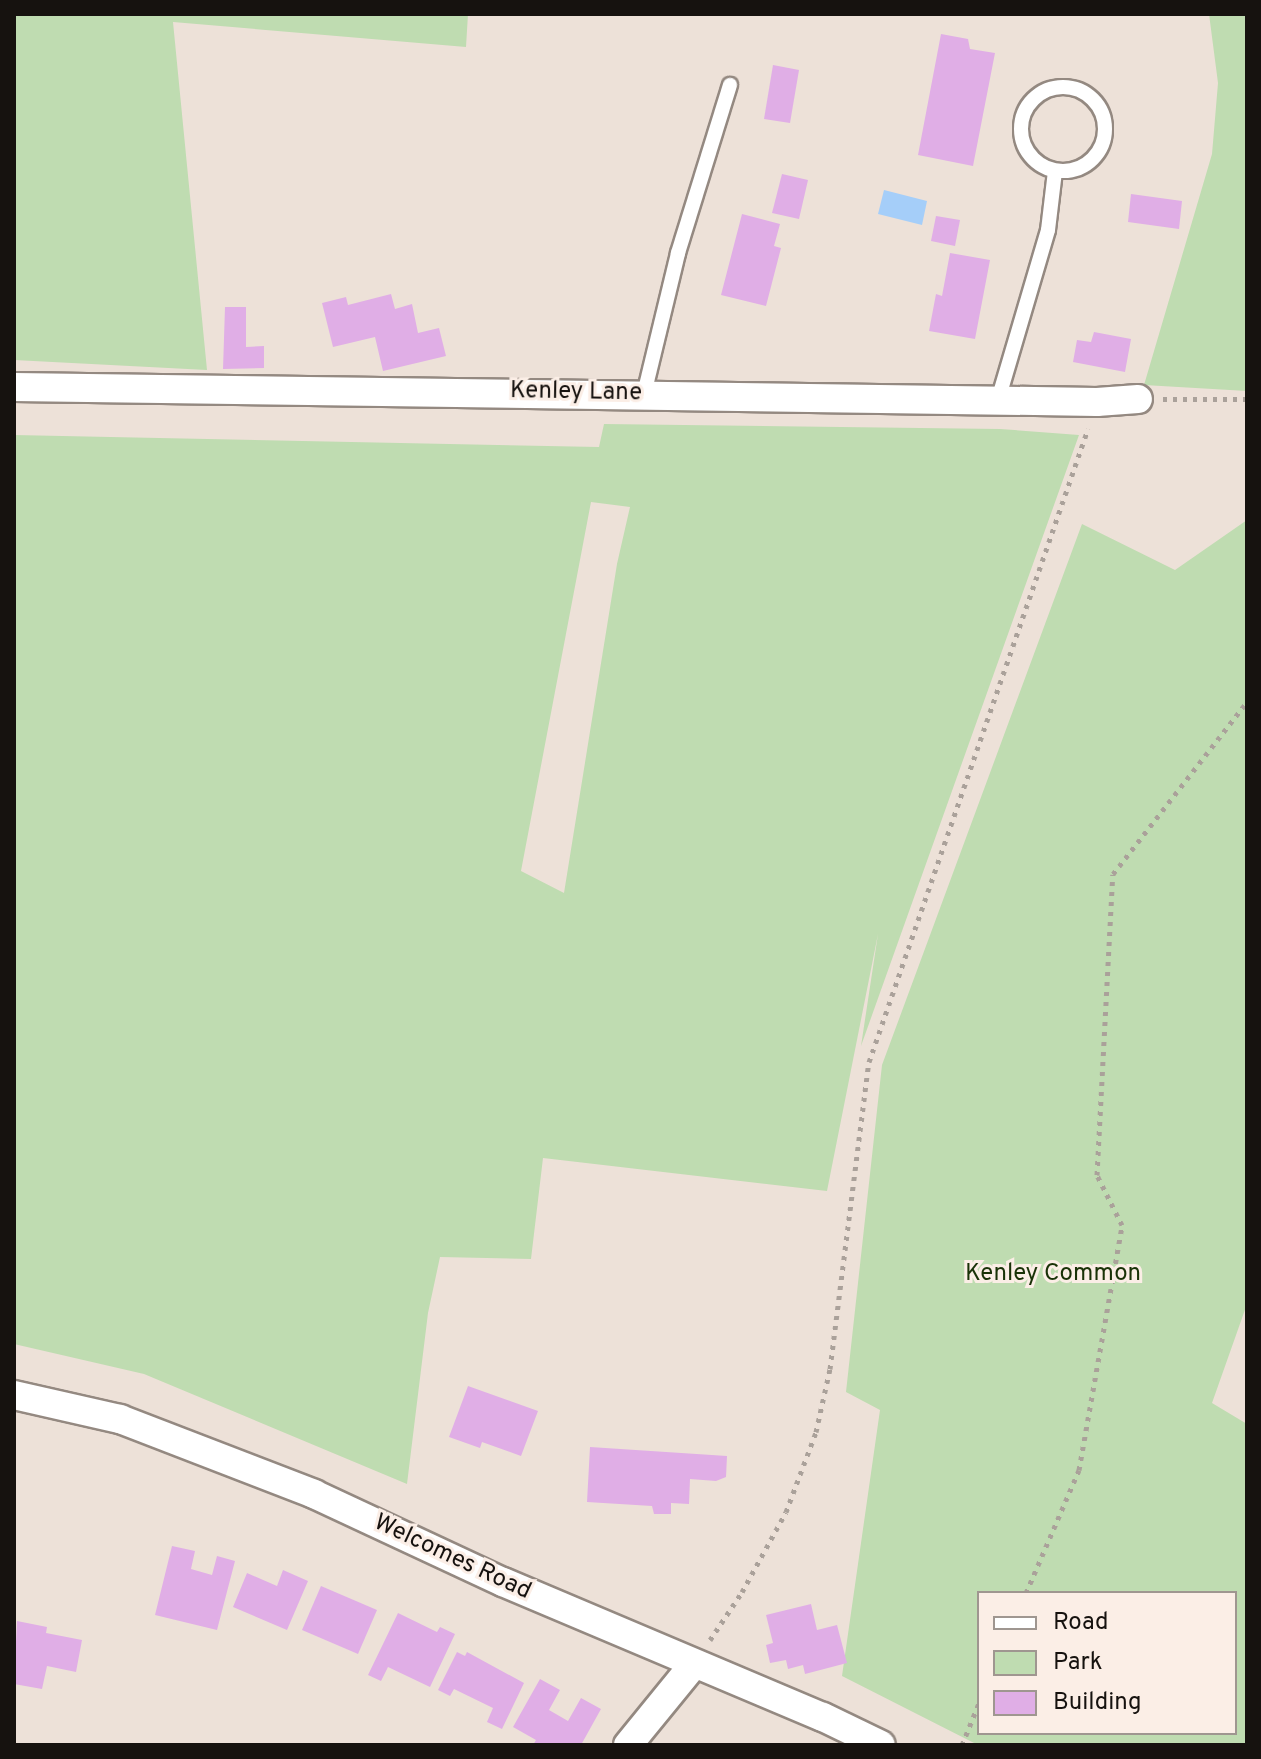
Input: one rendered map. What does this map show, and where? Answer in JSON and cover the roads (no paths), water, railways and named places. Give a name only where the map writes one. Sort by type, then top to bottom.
[{"type":"street","name":"Kenley Lane","points":[[14,387],[1097,402],[1138,399]]},
{"type":"street","name":"Welcomes Road","points":[[14,1395],[120,1419],[314,1494],[503,1582],[823,1717],[881,1745]]},
{"type":"street","points":[[628,1745],[694,1664]]},
{"type":"lane","points":[[644,394],[678,253],[730,85]]},
{"type":"lane","points":[[1070,87],[1095,101],[1105,128],[1095,156],[1084,166],[1055,171],[1032,159],[1025,148],[1020,122],[1024,110],[1043,91],[1070,87]]},
{"type":"lane","points":[[998,400],[1048,230],[1055,171]]},
{"type":"water","points":[[884,190],[927,201],[922,225],[878,214]]},
{"type":"park label","name":"Kenley Common","points":[[1053,1275]]}]
